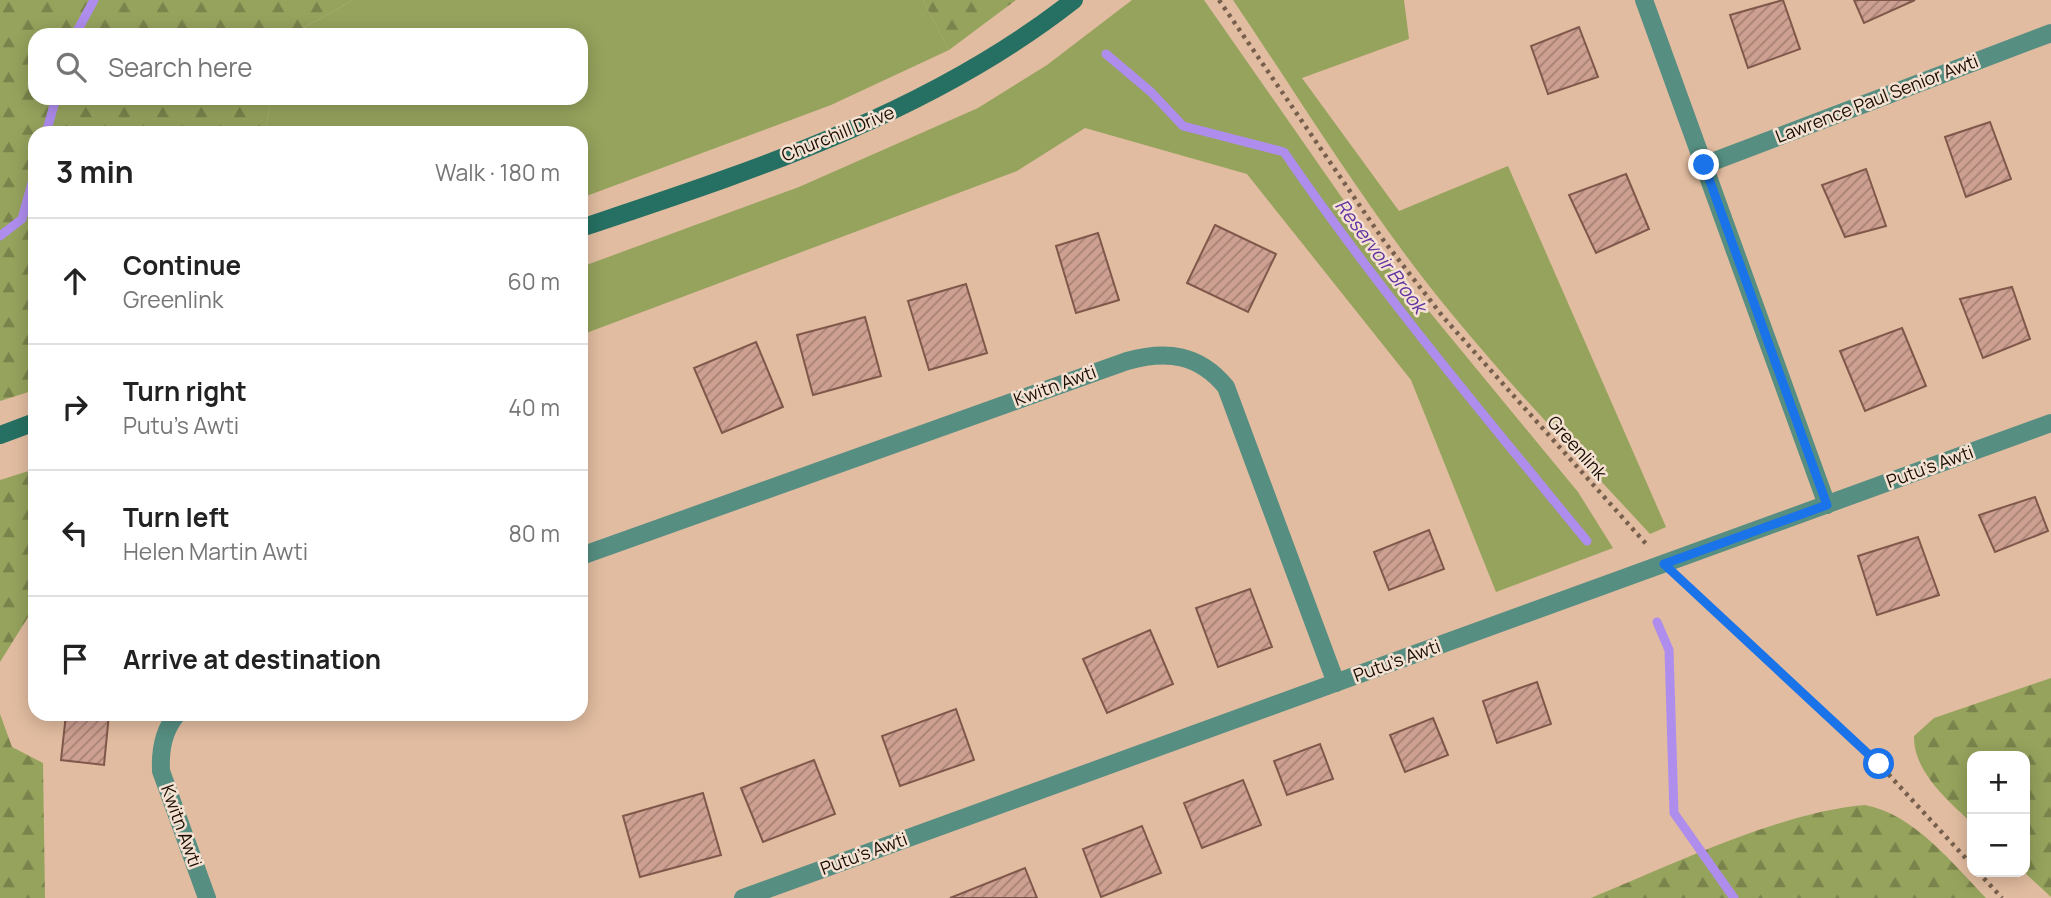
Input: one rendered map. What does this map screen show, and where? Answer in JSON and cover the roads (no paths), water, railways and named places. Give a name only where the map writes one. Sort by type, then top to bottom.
[{"type":"main road","name":"Churchill Drive","points":[[588,226],[730,178],[899,109],[1028,36],[1074,0]]},
{"type":"main road","points":[[0,435],[28,425]]},
{"type":"street","points":[[1644,0],[1827,505]]},
{"type":"street","name":"Lawrence Paul Senior Awti","points":[[1704,165],[2051,33]]},
{"type":"street","name":"Kwitn Awti","points":[[588,553],[1127,360],[1149,355],[1183,356],[1213,372],[1226,387],[1336,683]]},
{"type":"street","name":"Putu's Awti","points":[[743,898],[2051,423]]},
{"type":"street","name":"Kwitn Awti","points":[[173,721],[160,751],[161,771],[207,898]]},
{"type":"waterway","points":[[79,28],[94,0]]},
{"type":"waterway","name":"Reservoir Brook","points":[[1106,54],[1151,92],[1183,126],[1284,152],[1393,301],[1587,541]]},
{"type":"waterway","points":[[48,126],[54,105]]},
{"type":"waterway","points":[[0,236],[22,219],[28,197]]},
{"type":"waterway","name":"Reservoir Brook","points":[[1657,622],[1669,650],[1674,813],[1734,898]]}]
